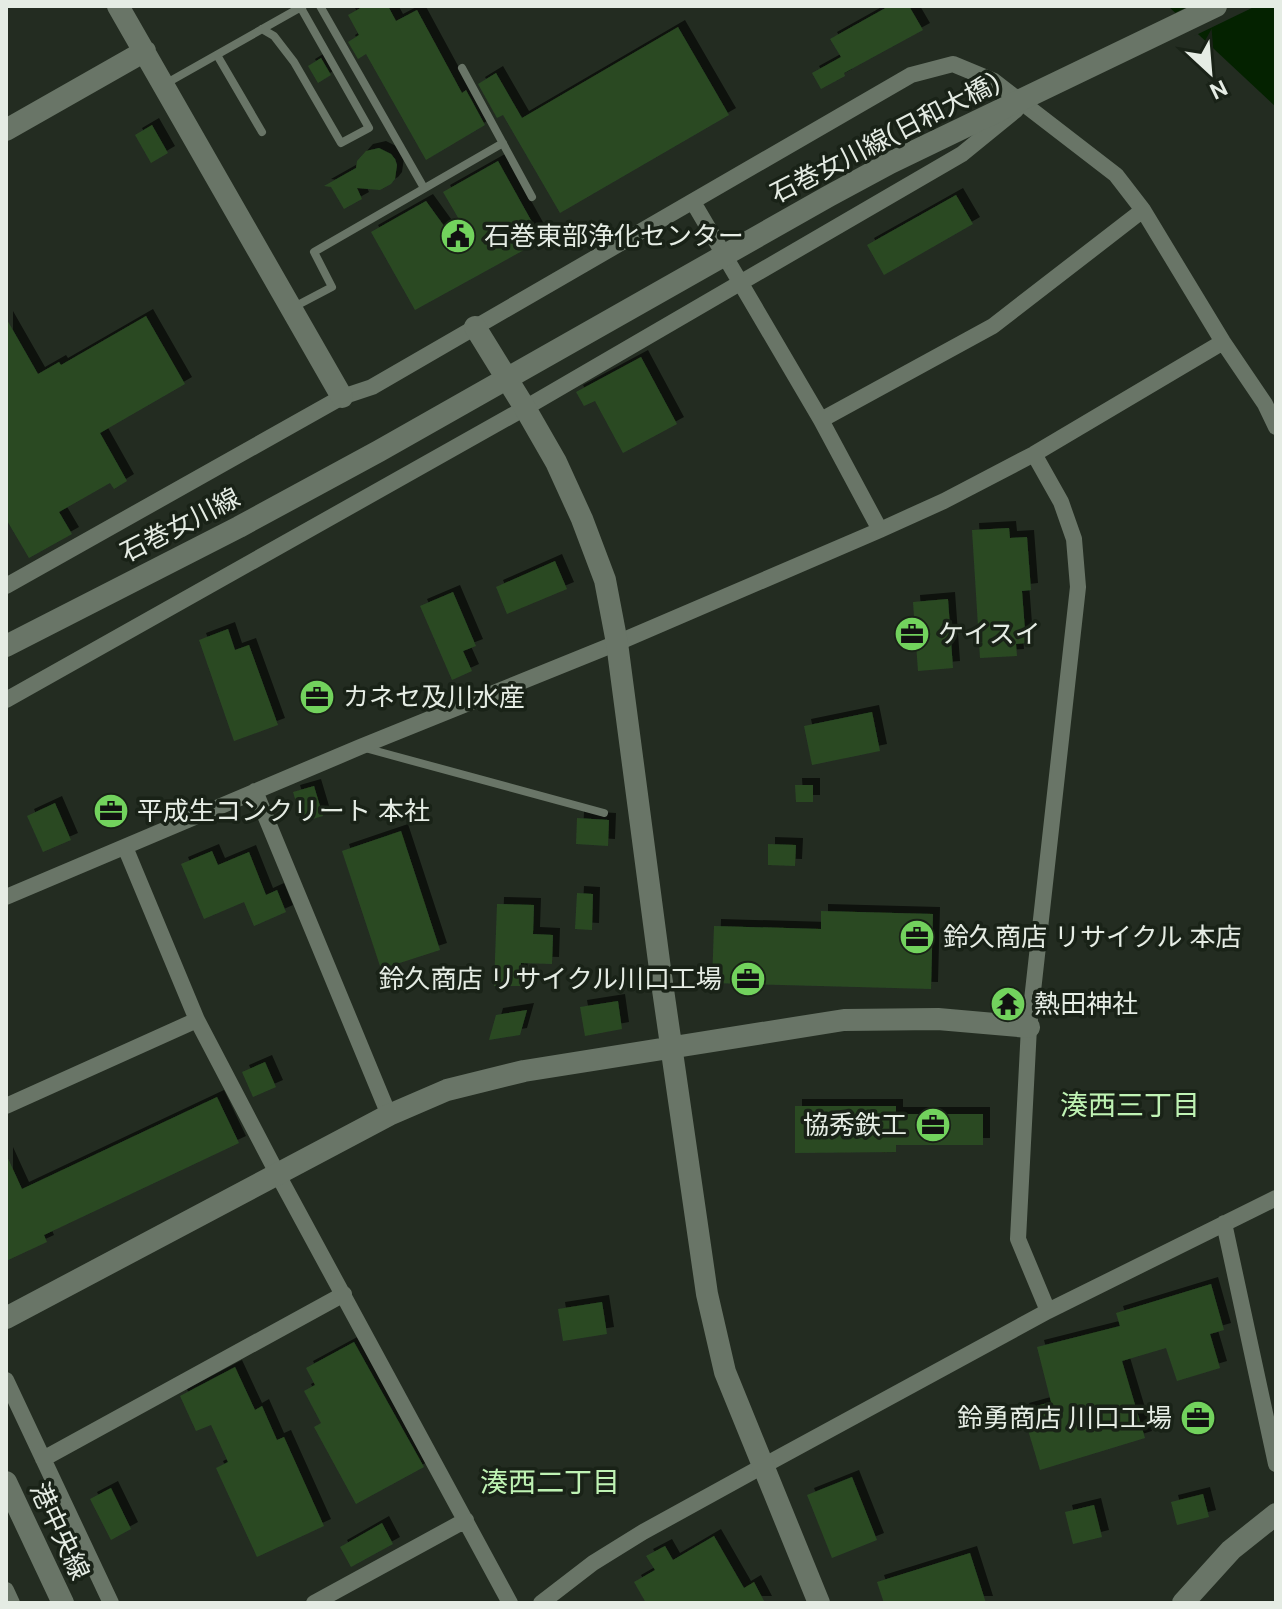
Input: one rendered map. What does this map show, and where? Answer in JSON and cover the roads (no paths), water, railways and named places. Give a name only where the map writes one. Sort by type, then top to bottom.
[{"type":"street","points":[[118,6],[342,397]]},
{"type":"street","name":"石巻女川線(日和大橋)","points":[[379,451],[853,183],[1216,6]]},
{"type":"street","points":[[6,130],[145,51]]},
{"type":"street","points":[[6,586],[342,397],[372,387],[911,75],[953,64],[994,81],[1116,175],[1143,210],[1223,342],[1265,404],[1276,427]]},
{"type":"street","points":[[6,700],[525,408],[962,154],[1023,103]]},
{"type":"street","points":[[693,202],[821,420],[880,530]]},
{"type":"street","points":[[821,420],[993,326],[1143,210]]},
{"type":"street","points":[[475,327],[556,462],[605,580],[617,643],[707,1294],[725,1372],[819,1603]]},
{"type":"street","points":[[6,897],[360,747],[617,643],[944,501],[1034,454],[1223,342]]},
{"type":"street","name":"石巻女川線","points":[[6,646],[239,527],[379,451]]},
{"type":"street","points":[[1034,454],[1061,502],[1074,539],[1078,587],[1029,1027],[1018,1239],[1048,1311]]},
{"type":"street","points":[[255,791],[389,1115]]},
{"type":"street","points":[[125,847],[197,1020],[510,1603]]},
{"type":"street","points":[[6,1318],[389,1115],[447,1090],[508,1075],[844,1020],[938,1019],[1029,1027]]},
{"type":"street","points":[[6,1106],[197,1020]]},
{"type":"street","points":[[541,1603],[593,1563],[763,1466],[1048,1311],[1276,1198]]},
{"type":"street","points":[[1224,1223],[1276,1464]]},
{"type":"street","points":[[43,1459],[344,1294]]},
{"type":"street","points":[[6,1380],[111,1603]]},
{"type":"street","name":"港中央線","points":[[6,1482],[63,1603]]},
{"type":"street","points":[[1183,1603],[1231,1550],[1276,1514]]},
{"type":"street","points":[[314,1603],[466,1520]]},
{"type":"lane","points":[[320,6],[424,188]]},
{"type":"lane","points":[[164,85],[262,29],[302,7],[369,128],[341,143],[283,45],[262,29]]},
{"type":"lane","points":[[217,55],[262,132]]},
{"type":"lane","points":[[462,68],[532,197]]},
{"type":"lane","points":[[291,309],[332,287],[314,252],[503,143]]},
{"type":"lane","points":[[360,747],[604,813]]},
{"type":"place","name":"石巻東部浄化センター","points":[[458,236]]},
{"type":"place","name":"ケイスイ","points":[[912,634]]},
{"type":"place","name":"カネセ及川水産","points":[[317,697]]},
{"type":"place","name":"平成生コンクリート 本社","points":[[111,811]]},
{"type":"place","name":"鈴久商店 リサイクル 本店","points":[[917,937]]},
{"type":"place","name":"鈴久商店 リサイクル川口工場","points":[[748,979]]},
{"type":"place","name":"熱田神社","points":[[1008,1004]]},
{"type":"place","name":"協秀鉄工","points":[[933,1125]]},
{"type":"place","name":"鈴勇商店 川口工場","points":[[1198,1418]]},
{"type":"district","name":"湊西三丁目","points":[[1130,1105]]},
{"type":"district","name":"湊西二丁目","points":[[550,1482]]}]
